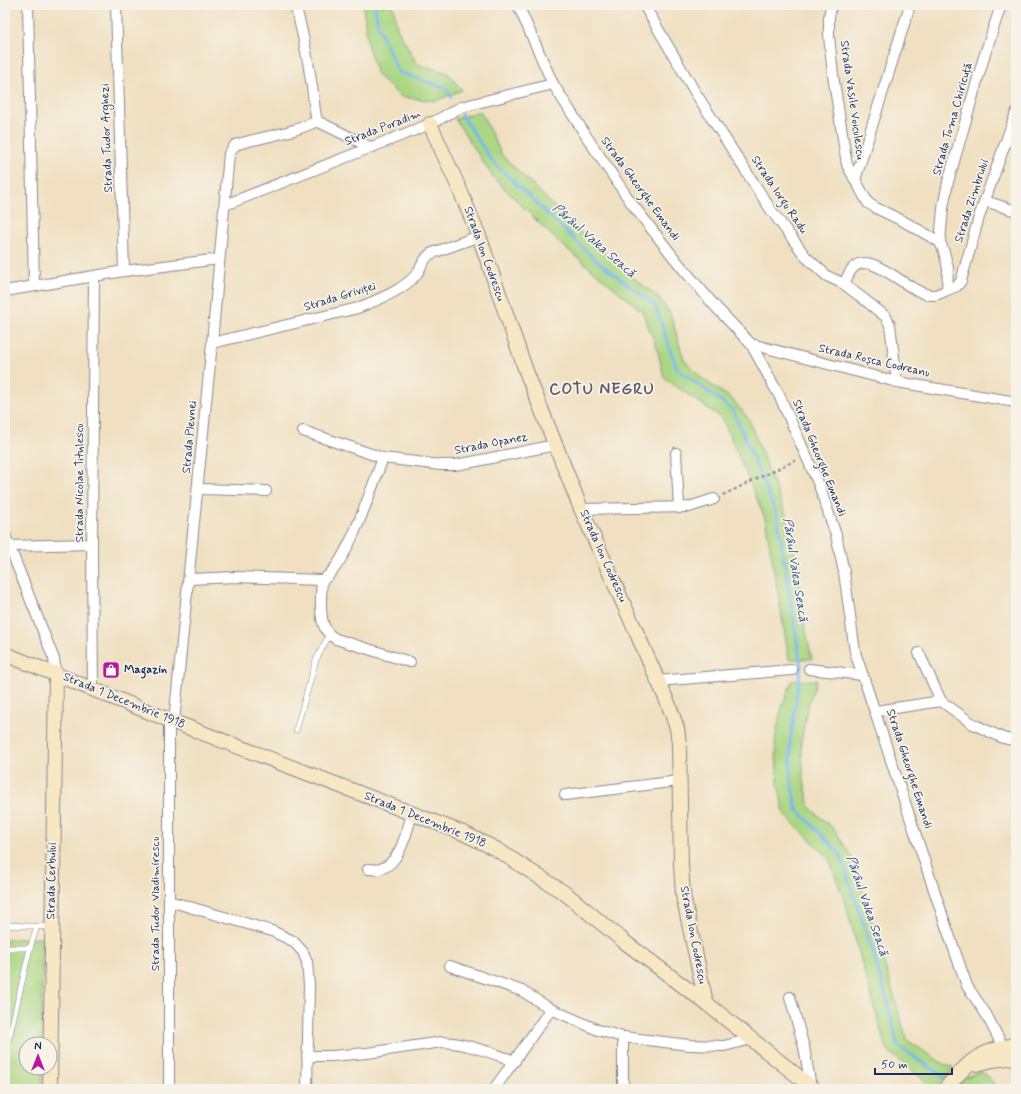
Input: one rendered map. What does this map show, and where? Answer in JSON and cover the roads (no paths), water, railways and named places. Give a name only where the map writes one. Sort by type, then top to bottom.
[{"type":"main road","name":"Strada Ion Codrescu","points":[[436,120],[459,188],[479,236],[526,371],[555,445],[581,509],[623,601],[657,681],[668,702],[677,728],[679,744],[681,865],[683,895],[706,1003]]},
{"type":"main road","name":"Strada 1 Decembrie 1918","points":[[5,654],[171,721],[463,833],[496,849],[566,894],[813,1088]]},
{"type":"main road","name":"Strada Cerbului","points":[[50,1089],[56,674]]},
{"type":"main road","points":[[945,1089],[960,1071],[976,1057],[1009,1046]]},
{"type":"main road","points":[[960,1071],[982,1062],[1016,1058]]},
{"type":"street","points":[[28,5],[34,286]]},
{"type":"street","name":"Strada Tudor Arghezi","points":[[116,5],[124,271]]},
{"type":"street","points":[[295,5],[301,25],[309,66],[313,90],[314,111],[317,120],[370,147]]},
{"type":"street","name":"Strada Gheorghe Emandi","points":[[518,5],[553,84],[590,142],[637,210],[678,264],[714,305],[752,344],[780,397],[819,485],[836,535],[844,572],[856,652],[967,986],[1009,1046]]},
{"type":"street","name":"Strada Iorgu Radu","points":[[644,5],[688,79],[771,210],[806,257],[827,276],[844,284],[886,317],[890,325],[897,382]]},
{"type":"street","name":"Strada Vasile Voiculescu","points":[[831,5],[829,17],[829,36],[833,75],[848,165],[868,203],[904,221],[940,242]]},
{"type":"street","points":[[856,180],[910,5]]},
{"type":"street","name":"Strada Toma Chiricuță","points":[[940,242],[943,208],[948,182],[984,57],[1001,5]]},
{"type":"street","name":"Strada Poradim","points":[[225,205],[436,120],[461,107],[553,84]]},
{"type":"street","name":"Strada Zimbrului","points":[[947,290],[957,286],[961,281],[985,201],[1016,113]]},
{"type":"street","name":"Strada Plevnei","points":[[171,721],[189,579],[229,154],[235,145],[287,133],[305,127],[317,120]]},
{"type":"street","points":[[985,201],[1016,211]]},
{"type":"street","name":"Strada Griviței","points":[[212,344],[358,308],[382,299],[399,290],[408,283],[417,274],[425,259],[430,254],[479,236]]},
{"type":"street","points":[[844,284],[854,267],[866,262],[880,268],[924,294],[933,295],[947,290],[948,268],[940,242]]},
{"type":"street","points":[[5,291],[124,271],[220,259]]},
{"type":"street","name":"Strada Nicolae Titulescu","points":[[93,689],[92,544],[94,276]]},
{"type":"street","name":"Strada Roșca Codreanu","points":[[752,344],[897,382],[1016,402]]},
{"type":"street","name":"Strada Opanez","points":[[303,431],[383,458],[441,465],[455,465],[555,445]]},
{"type":"street","points":[[676,453],[680,508]]},
{"type":"street","points":[[189,579],[236,578],[322,580],[328,577],[346,552],[383,458]]},
{"type":"street","points":[[198,488],[266,491]]},
{"type":"street","points":[[581,509],[680,508],[689,507],[714,499]]},
{"type":"street","points":[[5,535],[54,659],[56,674]]},
{"type":"street","points":[[9,546],[92,544]]},
{"type":"street","points":[[322,580],[321,611],[324,627],[329,635],[336,639],[410,662]]},
{"type":"street","points":[[919,653],[941,701],[973,724],[1003,738],[1016,740]]},
{"type":"street","points":[[657,681],[792,670]]},
{"type":"street","points":[[809,670],[863,675]]},
{"type":"street","points":[[876,711],[941,701]]},
{"type":"street","name":"Strada Tudor Vladimirescu","points":[[168,1089],[171,721]]},
{"type":"street","points":[[566,795],[679,781]]},
{"type":"street","points":[[368,869],[381,869],[394,860],[412,814]]},
{"type":"street","points":[[169,901],[272,931],[293,941],[303,952],[307,962],[308,973],[307,1089]]},
{"type":"street","points":[[450,966],[522,991],[551,1009],[598,1030],[623,1037],[689,1045],[724,1046],[751,1039]]},
{"type":"street","points":[[790,997],[804,1047],[813,1088]]},
{"type":"street","points":[[494,1089],[551,1009]]},
{"type":"street","points":[[623,1037],[623,1089]]},
{"type":"street","points":[[307,1056],[367,1053],[442,1042],[467,1046],[515,1060]]},
{"type":"lane","points":[[296,730],[316,660],[329,635]]},
{"type":"lane","points":[[5,925],[52,927]]},
{"type":"lane","points":[[5,1055],[30,948],[37,926]]},
{"type":"lane","points":[[5,948],[30,948]]},
{"type":"waterway","name":"Pârâul Valea Seacă","points":[[375,5],[378,26],[398,72],[446,88],[451,97]]},
{"type":"waterway","name":"Pârâul Valea Seacă","points":[[461,114],[491,160],[597,261],[655,305],[677,369],[733,410],[777,515],[801,666],[790,742],[791,778],[796,808],[840,854],[873,952],[898,1046],[944,1077]]},
{"type":"waterway","name":"Pârâul Valea Seacă","points":[[959,1083],[968,1089]]},
{"type":"place","name":"Magazin","points":[[111,670]]},
{"type":"district","name":"COTU NEGRU","points":[[602,389]]}]
